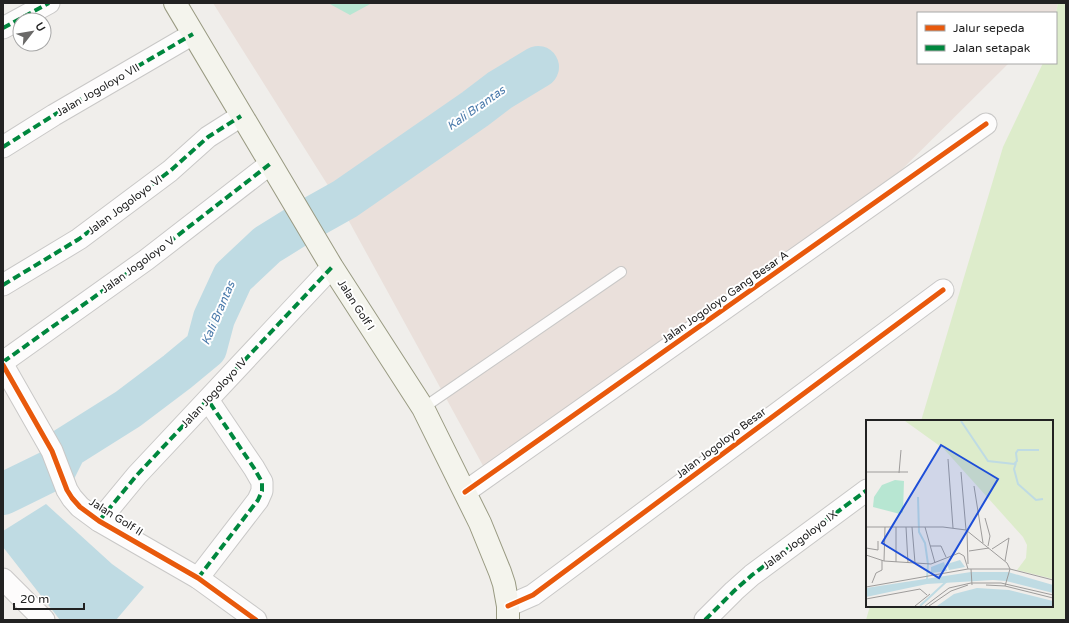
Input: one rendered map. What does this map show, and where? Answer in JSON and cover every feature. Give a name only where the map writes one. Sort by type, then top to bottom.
[{"type":"main road","name":"Jalan Golf I","points":[[175,3],[332,267],[424,408],[470,489],[480,523],[504,584],[508,613]]},
{"type":"street","points":[[3,28],[50,3]]},
{"type":"street","name":"Jalan Jogoloyo VII","points":[[3,147],[54,115],[193,34]]},
{"type":"street","name":"Jalan Jogoloyo VI","points":[[3,285],[79,239],[170,171],[208,137],[241,116]]},
{"type":"street","name":"Jalan Jogoloyo Gang Besar A","points":[[470,489],[986,124]]},
{"type":"street","name":"Jalan Jogoloyo V","points":[[3,362],[146,260],[270,164]]},
{"type":"street","name":"Jalan Jogoloyo IV","points":[[99,521],[137,475],[332,267]]},
{"type":"street","name":"Jalan Jogoloyo Besar","points":[[508,613],[943,290]]},
{"type":"street","name":"Jalan Golf II","points":[[3,365],[52,451],[67,490],[80,507],[99,521],[198,578],[256,620]]},
{"type":"street","points":[[198,578],[258,500],[263,488],[262,482],[254,468],[208,400]]},
{"type":"street","name":"Jalan Jogoloyo IX","points":[[705,620],[752,575],[866,491]]},
{"type":"street","points":[[3,578],[44,620]]},
{"type":"lane","points":[[424,408],[621,272]]},
{"type":"shaded area","points":[[213,3],[1058,3],[1056,12],[917,12],[917,64],[1008,64],[849,222],[487,473],[339,203]]},
{"type":"green space","points":[[328,3],[372,3],[350,15]]},
{"type":"green space","points":[[1058,3],[1066,3],[1066,620],[866,620],[870,607],[1053,607],[1053,420],[921,420],[1003,147],[1043,64],[1057,64],[1056,12]]},
{"type":"water","points":[[46,504],[112,564],[144,587],[116,620],[60,620],[3,547],[3,531]]},
{"type":"waterway","name":"Kali Brantas","points":[[3,494],[56,468],[66,448],[128,409],[206,348],[214,318],[233,277],[267,245],[345,199],[500,90],[538,67]]},
{"type":"marked path","points":[[3,28],[49,3]]},
{"type":"marked path","points":[[3,147],[54,115],[193,34]]},
{"type":"marked path","points":[[3,285],[79,239],[170,171],[208,137],[241,116]]},
{"type":"marked path","points":[[3,362],[146,260],[270,164]]},
{"type":"marked path","points":[[99,521],[137,475],[332,267]]},
{"type":"marked path","points":[[198,578],[258,500],[262,491],[262,482],[254,468],[208,400]]},
{"type":"marked path","points":[[705,620],[752,575],[866,491]]},
{"type":"cycle path","points":[[465,492],[986,124]]},
{"type":"cycle path","points":[[508,606],[533,595],[943,290]]},
{"type":"cycle path","points":[[3,365],[52,451],[67,490],[80,507],[99,521],[198,578],[256,620]]}]
